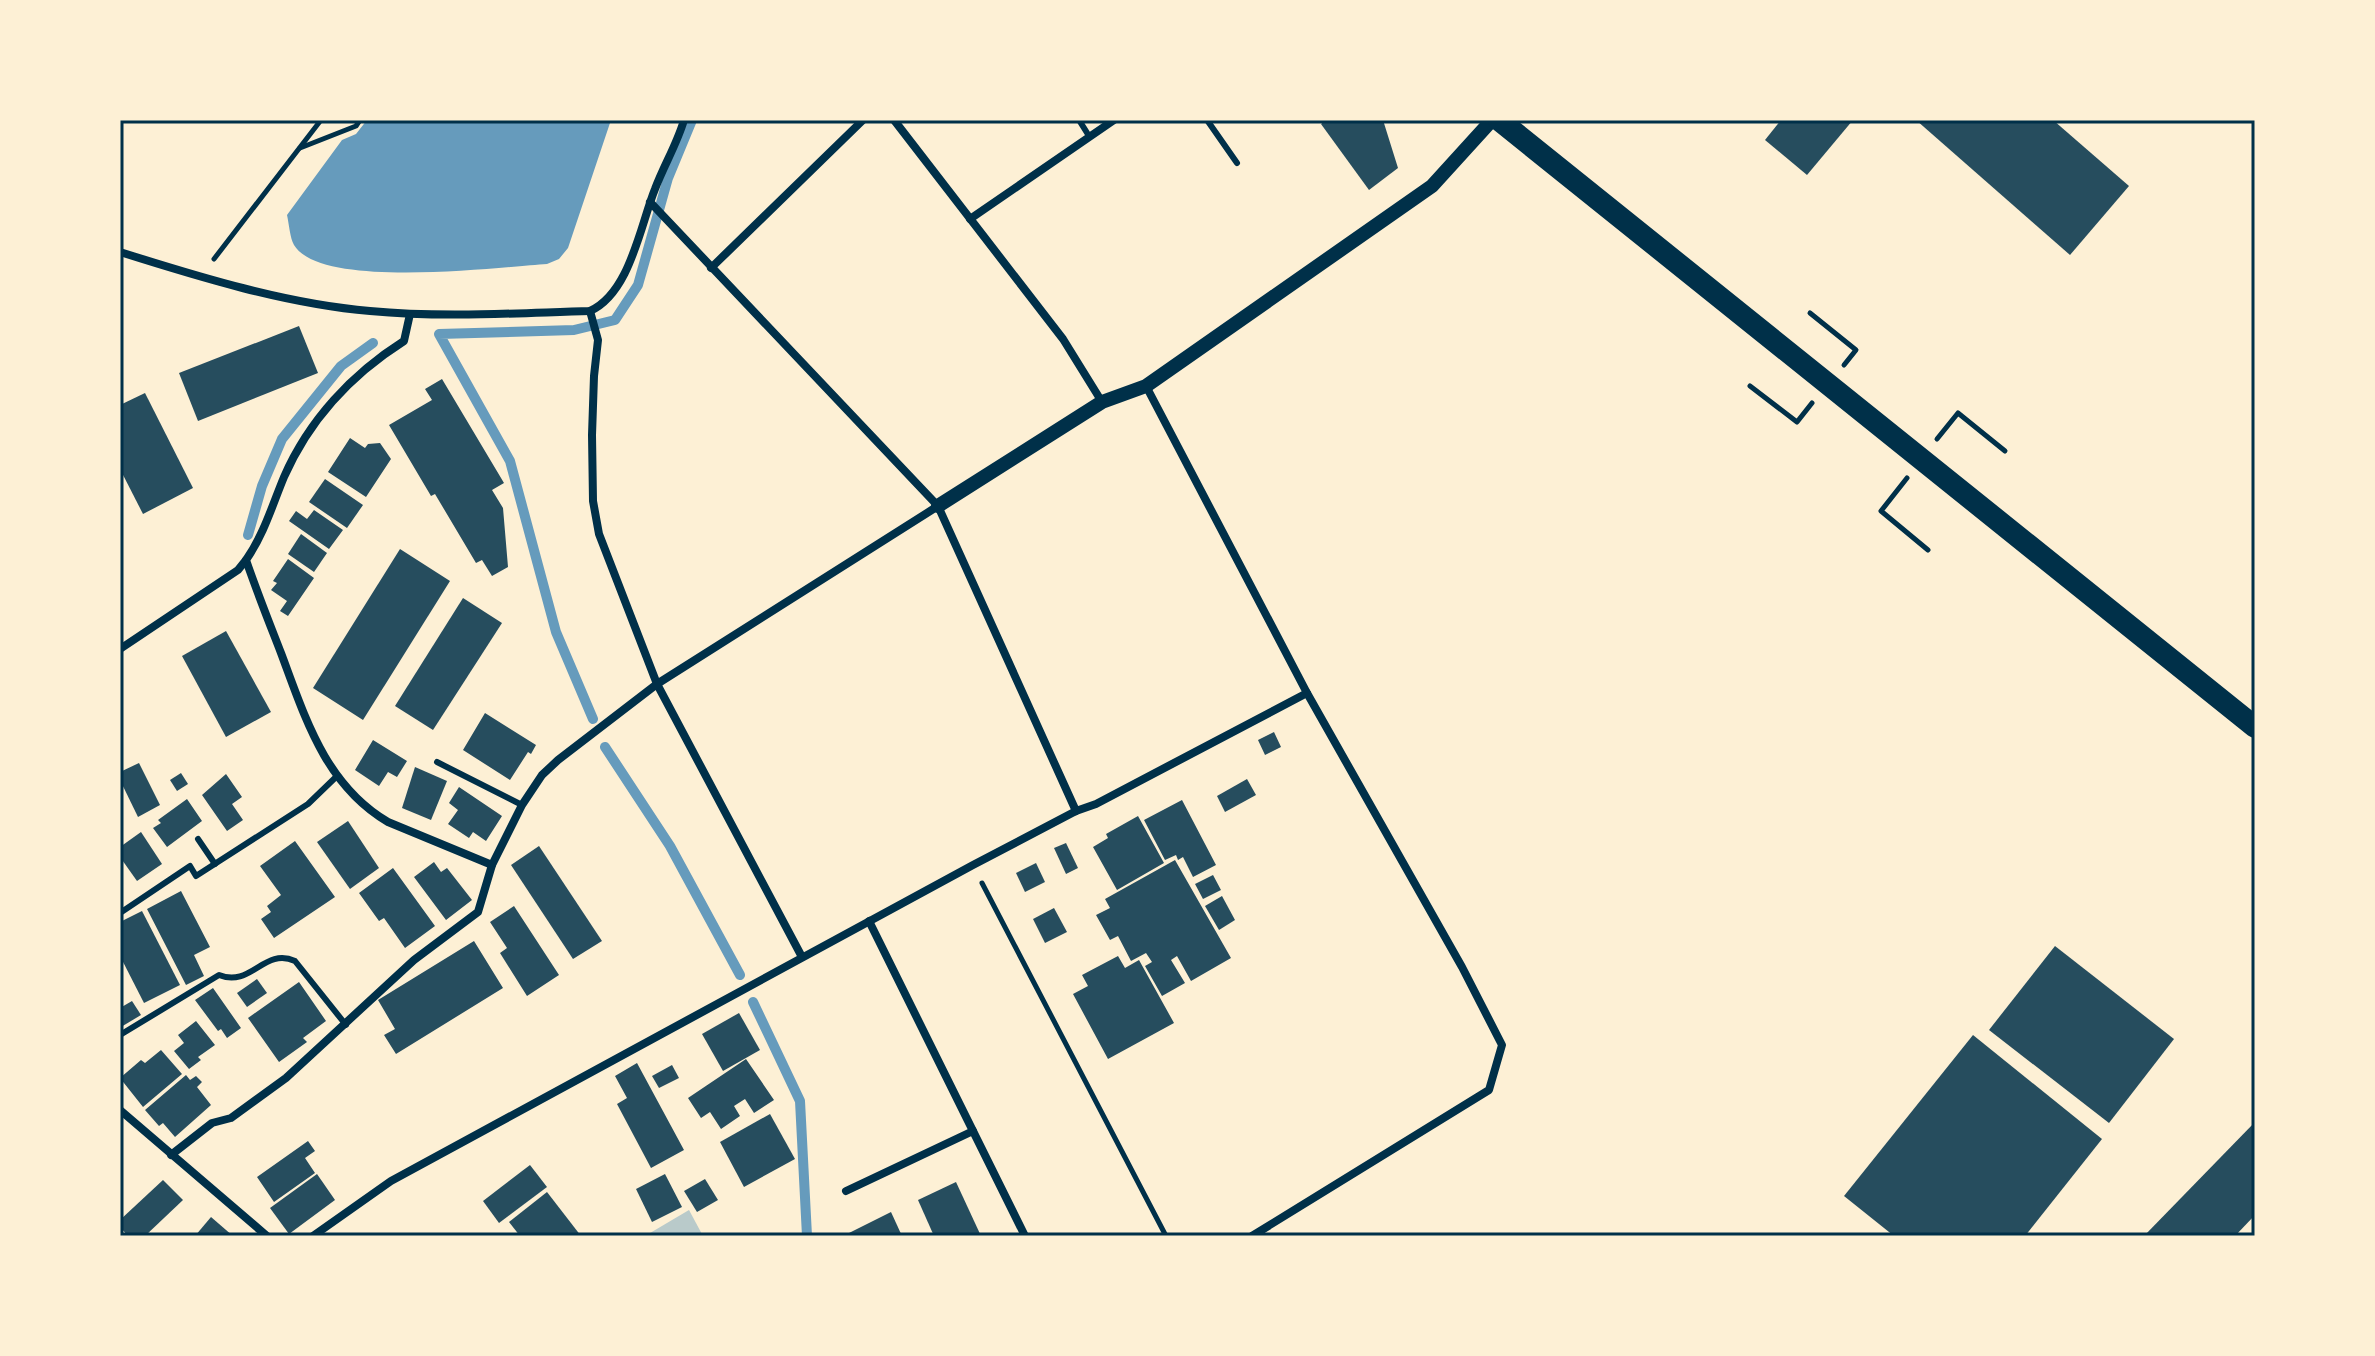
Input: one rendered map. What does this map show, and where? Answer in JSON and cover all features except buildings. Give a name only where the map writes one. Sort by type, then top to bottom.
[{"type":"highway","points":[[1499,120],[2255,727]]},
{"type":"street","points":[[120,252],[201,277],[323,305],[410,314],[590,311],[605,305],[625,270],[684,120]]},
{"type":"street","points":[[711,268],[863,120]]},
{"type":"street","points":[[894,120],[1063,339],[1102,402]]},
{"type":"street","points":[[970,219],[1114,120]]},
{"type":"street","points":[[171,1155],[212,1123],[231,1118],[286,1078],[414,960],[478,912],[492,865],[522,805],[542,775],[558,760],[657,684],[1102,402],[1146,386],[1432,186],[1492,120]]},
{"type":"street","points":[[650,202],[938,506],[1076,811]]},
{"type":"street","points":[[590,311],[598,340],[592,435],[593,501],[599,534],[657,684],[802,957]]},
{"type":"street","points":[[120,649],[238,570],[262,537],[285,476],[317,421],[360,373],[404,341],[410,314]]},
{"type":"street","points":[[1146,386],[1307,693],[1454,953],[1502,1045],[1489,1090],[1252,1236]]},
{"type":"street","points":[[246,560],[310,730],[337,776],[376,815],[388,822],[492,865]]},
{"type":"street","points":[[313,1236],[391,1181],[973,865],[1307,693]]},
{"type":"street","points":[[869,921],[1025,1236]]},
{"type":"street","points":[[120,1110],[267,1236]]},
{"type":"street","points":[[846,1191],[973,1131]]},
{"type":"lane","points":[[1079,120],[1089,136]]},
{"type":"lane","points":[[1207,120],[1237,163]]},
{"type":"lane","points":[[437,762],[522,805]]},
{"type":"lane","points":[[120,913],[190,866],[196,876],[308,804],[337,776]]},
{"type":"lane","points":[[198,839],[215,864]]},
{"type":"lane","points":[[120,1035],[219,975],[238,979],[269,960],[289,958],[295,961],[346,1025]]},
{"type":"path","points":[[201,277],[321,120]]},
{"type":"path","points":[[299,148],[356,126],[360,120]]},
{"type":"path","points":[[1810,313],[1856,350]]},
{"type":"path","points":[[1750,386],[1797,422]]},
{"type":"path","points":[[1958,413],[2005,451]]},
{"type":"path","points":[[1881,511],[1928,550]]},
{"type":"path","points":[[973,865],[1166,1236]]},
{"type":"shaded area","points":[[689,1210],[703,1236],[645,1236]]},
{"type":"water","points":[[367,120],[611,120],[568,248],[559,259],[547,264],[453,271],[373,272],[311,259],[294,245],[287,215],[342,140],[356,134]]},
{"type":"waterway","points":[[593,719],[556,632],[510,461],[439,334],[574,330],[615,320],[638,285],[668,178],[692,120]]},
{"type":"waterway","points":[[248,535],[262,486],[282,439],[341,366],[373,343]]},
{"type":"waterway","points":[[605,747],[670,846],[740,975]]},
{"type":"waterway","points":[[753,1002],[800,1101],[807,1236]]}]
